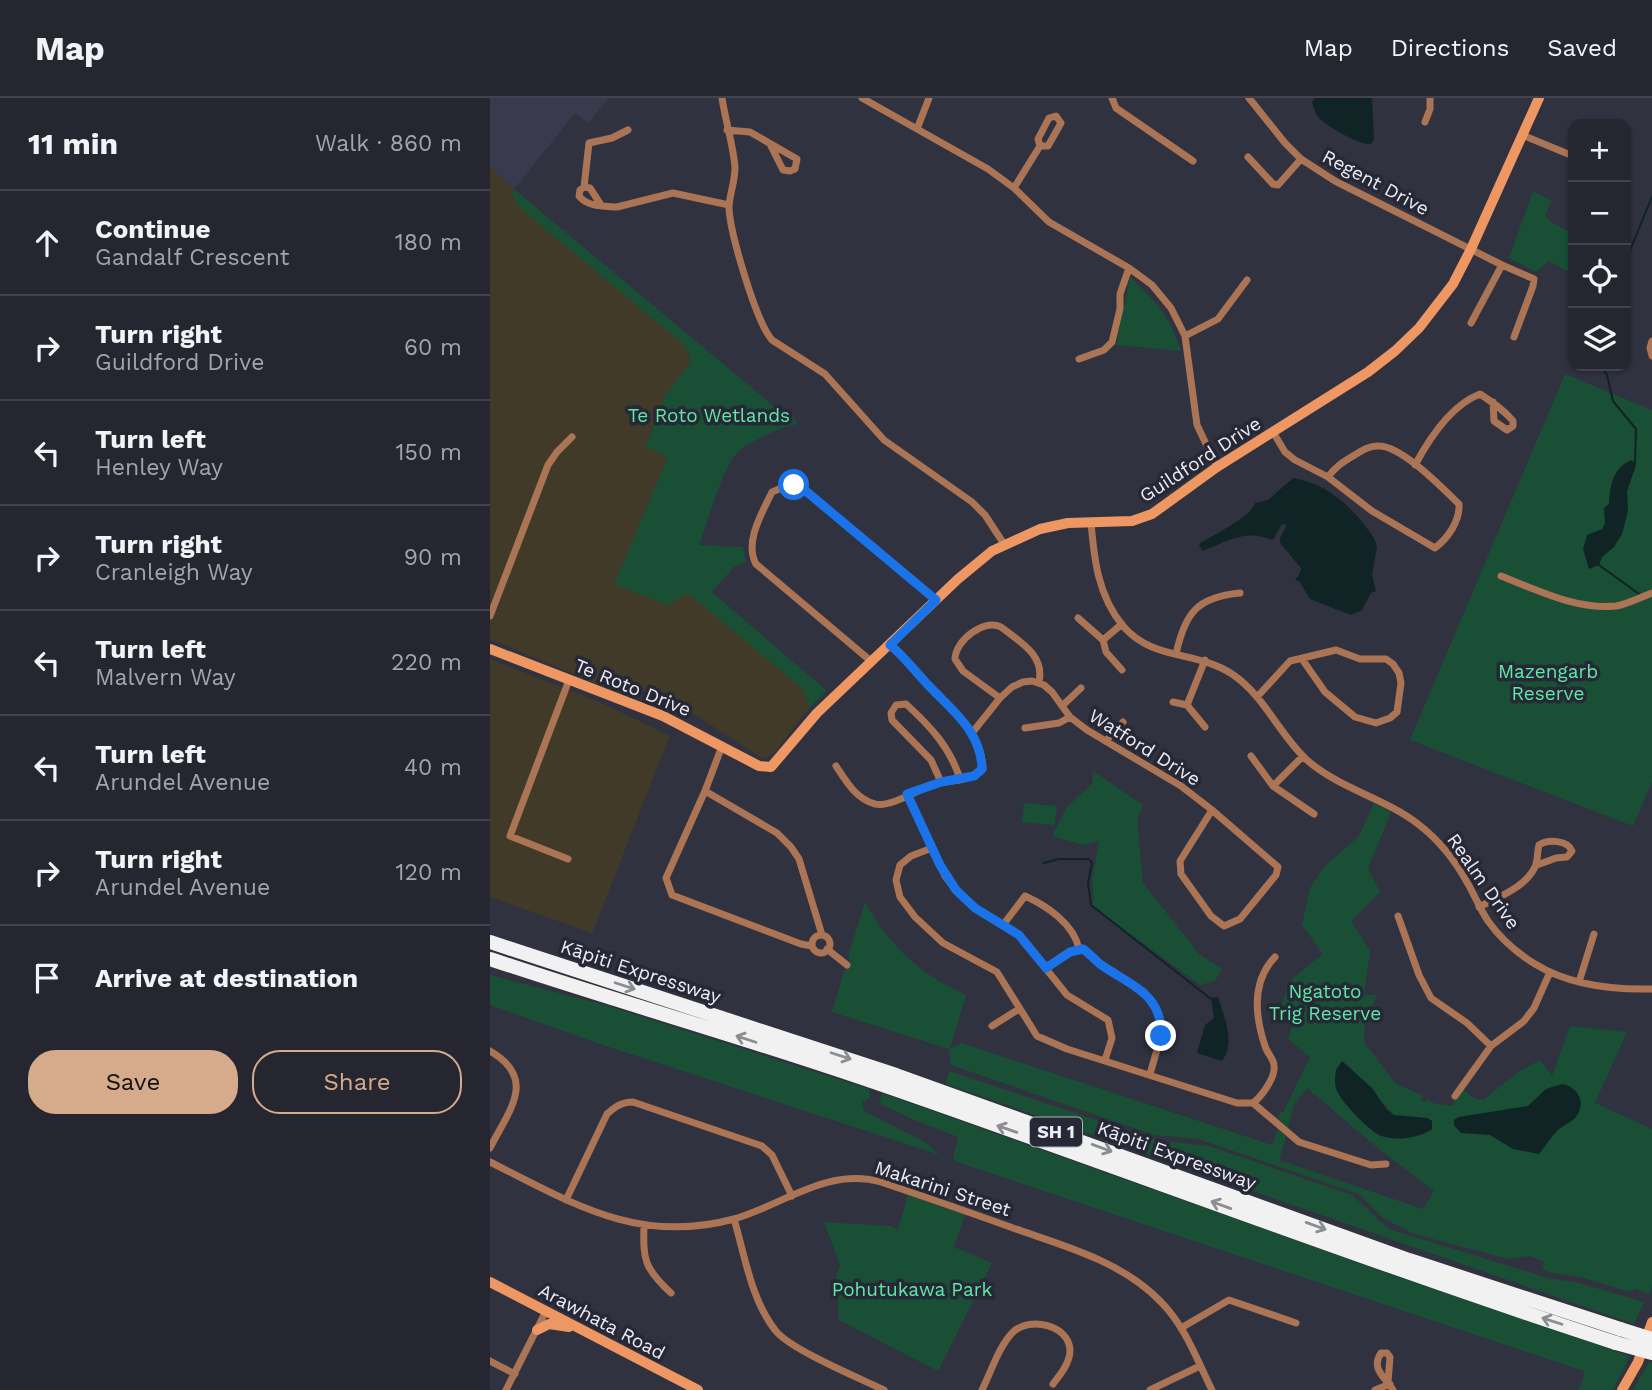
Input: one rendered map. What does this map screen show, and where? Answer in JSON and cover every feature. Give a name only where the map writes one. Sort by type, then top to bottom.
[{"type":"highway","points":[[490,937],[598,977]]},
{"type":"highway","name":"Kāpiti Expressway","points":[[490,942],[896,1074],[1618,1336],[1652,1353]]},
{"type":"highway","name":"Kāpiti Expressway","points":[[490,959],[891,1087],[1404,1271],[1618,1336],[1652,1339]]},
{"type":"highway","points":[[490,967],[573,987]]},
{"type":"street","points":[[722,98],[735,166],[729,205],[731,226],[758,317],[767,334],[825,373],[884,440],[972,502],[985,515],[1004,544]]},
{"type":"street","points":[[862,98],[972,159],[1014,188],[1049,222],[1129,268],[1152,285],[1171,308],[1185,336],[1197,425],[1217,467]]},
{"type":"street","points":[[917,129],[929,98]]},
{"type":"street","points":[[1112,98],[1116,108],[1193,161]]},
{"type":"street","name":"Regent Drive","points":[[1249,98],[1301,159],[1335,181],[1534,279],[1514,337]]},
{"type":"street","points":[[1425,122],[1430,109],[1430,98]]},
{"type":"street","name":"Guildford Drive","points":[[759,766],[768,768],[775,764],[817,713],[982,558],[1004,544],[1040,529],[1091,522],[1132,521],[1152,513],[1217,467],[1368,372],[1403,343],[1437,307],[1471,249],[1539,98]]},
{"type":"street","points":[[628,130],[612,138],[589,143],[584,187],[579,192],[581,199],[589,204],[617,207],[673,193],[729,205]]},
{"type":"street","points":[[727,130],[750,132],[771,146]]},
{"type":"street","points":[[1522,135],[1568,154]]},
{"type":"street","points":[[1014,188],[1040,146]]},
{"type":"street","points":[[1248,157],[1273,184],[1278,185],[1301,159]]},
{"type":"street","points":[[584,187],[590,188],[601,205]]},
{"type":"street","points":[[1471,323],[1502,265]]},
{"type":"street","points":[[1079,359],[1104,350],[1112,342],[1120,309],[1120,293],[1129,268]]},
{"type":"street","points":[[1185,336],[1218,319],[1247,281]]},
{"type":"street","points":[[1652,341],[1652,356]]},
{"type":"street","points":[[1415,465],[1431,435],[1470,397],[1480,394],[1493,402]]},
{"type":"street","points":[[1273,432],[1285,452],[1295,460],[1328,477],[1372,511],[1435,548],[1445,540],[1460,513],[1459,504],[1415,465],[1394,450],[1380,445],[1349,458],[1337,466],[1328,477]]},
{"type":"street","points":[[490,615],[548,466],[572,437]]},
{"type":"street","points":[[872,662],[757,564],[752,554],[751,541],[772,492],[789,485],[801,487],[936,600]]},
{"type":"street","name":"Realm Drive","points":[[1091,522],[1098,576],[1110,606],[1134,637],[1149,647],[1205,660],[1235,676],[1257,696],[1281,732],[1303,756],[1327,776],[1402,813],[1432,835],[1455,862],[1479,907],[1504,940],[1533,963],[1579,982],[1652,989]]},
{"type":"street","points":[[1501,576],[1560,599],[1589,605],[1617,606],[1652,593]]},
{"type":"street","points":[[1176,653],[1181,631],[1192,611],[1213,598],[1240,593]]},
{"type":"street","points":[[1078,618],[1103,640],[1106,652],[1122,670]]},
{"type":"street","points":[[972,733],[1000,698],[1013,687],[1023,682],[1039,682],[1040,671],[1032,653],[996,624],[985,625],[957,648],[955,659],[963,671],[1000,698]]},
{"type":"street","points":[[1103,640],[1122,624]]},
{"type":"street","points":[[836,766],[862,798],[877,805],[888,804],[941,782],[980,773],[983,765],[972,733],[952,707],[933,691],[911,664],[890,645]]},
{"type":"street","name":"Te Roto Drive","points":[[490,649],[663,716],[759,766]]},
{"type":"street","points":[[1257,696],[1287,663],[1302,659],[1336,650],[1360,659],[1386,659],[1393,664],[1400,677],[1400,703],[1397,712],[1376,723],[1355,716],[1325,692],[1302,659]]},
{"type":"street","points":[[1186,705],[1205,660]]},
{"type":"street","points":[[568,859],[510,836],[569,680]]},
{"type":"street","name":"Watford Drive","points":[[1039,682],[1049,687],[1070,717],[1181,786],[1212,810],[1278,867],[1276,875],[1240,919],[1224,926],[1211,916],[1179,868],[1180,861],[1212,810]]},
{"type":"street","points":[[1062,706],[1081,688]]},
{"type":"street","points":[[1172,702],[1186,705],[1205,727]]},
{"type":"street","points":[[941,782],[931,760],[892,720],[891,713],[897,705],[906,704],[934,730],[947,750],[960,779]]},
{"type":"street","points":[[1025,729],[1059,723],[1070,717]]},
{"type":"street","points":[[1106,741],[1123,722]]},
{"type":"street","points":[[722,746],[666,878],[672,895],[800,944],[812,946],[818,952],[827,949]]},
{"type":"street","points":[[1251,756],[1273,786],[1314,814]]},
{"type":"street","points":[[1273,786],[1303,756]]},
{"type":"street","points":[[705,791],[776,834],[791,847],[799,859],[822,935],[829,941],[827,949]]},
{"type":"street","points":[[907,794],[946,876],[956,890],[975,908],[1019,935],[1067,995],[1108,1020],[1111,1038],[1105,1060]]},
{"type":"street","points":[[1479,907],[1515,889],[1537,865],[1567,857],[1572,851],[1571,847],[1566,843],[1544,842],[1539,845],[1537,865]]},
{"type":"street","points":[[932,848],[911,856],[900,865],[896,880],[900,897],[915,917],[943,943],[997,972],[1037,1036],[1051,1043],[1237,1103],[1253,1103],[1299,1142],[1374,1166],[1386,1164]]},
{"type":"street","points":[[1003,925],[1025,896],[1051,909],[1076,938],[1079,949]]},
{"type":"street","points":[[1398,916],[1431,998],[1467,1023],[1491,1046]]},
{"type":"street","points":[[1579,982],[1594,934]]},
{"type":"street","points":[[812,946],[814,938],[822,935]]},
{"type":"street","points":[[827,949],[847,965]]},
{"type":"street","points":[[1046,968],[1083,949],[1149,996],[1157,1011],[1161,1030],[1150,1074]]},
{"type":"street","points":[[1253,1103],[1262,1095],[1274,1071],[1274,1063],[1263,1039],[1256,1000],[1261,982],[1275,957]]},
{"type":"street","points":[[1455,1096],[1491,1046],[1524,1021],[1534,1008],[1550,972]]},
{"type":"street","points":[[992,1026],[1019,1009]]},
{"type":"street","points":[[490,1051],[506,1060],[513,1069],[516,1085],[512,1105],[490,1148]]},
{"type":"street","points":[[566,1200],[607,1114],[626,1102],[762,1146],[776,1160],[792,1196]]},
{"type":"street","name":"Makarini Street","points":[[490,1162],[599,1215],[644,1225],[683,1226],[734,1219],[823,1182],[840,1179],[871,1179],[892,1185],[1087,1254],[1114,1267],[1152,1292],[1181,1328],[1212,1390]]},
{"type":"street","points":[[734,1219],[756,1297],[775,1330],[795,1346],[884,1390]]},
{"type":"street","points":[[644,1225],[643,1254],[653,1277],[671,1293]]},
{"type":"street","name":"Arawhata Road","points":[[490,1282],[698,1390]]},
{"type":"street","points":[[1181,1328],[1229,1300],[1296,1323]]},
{"type":"street","points":[[506,1390],[546,1311]]},
{"type":"street","points":[[1622,1390],[1638,1362],[1652,1322]]},
{"type":"street","points":[[537,1330],[549,1324],[575,1327]]},
{"type":"street","points":[[982,1390],[1012,1334],[1019,1327],[1035,1324],[1059,1331],[1070,1348],[1067,1363],[1053,1384]]},
{"type":"street","points":[[490,1361],[515,1374]]},
{"type":"street","points":[[1150,1390],[1200,1366]]},
{"type":"street","points":[[1375,1390],[1390,1385]]},
{"type":"shaded area","points":[[490,98],[609,98],[588,123],[575,113],[514,189],[490,167]]},
{"type":"shaded area","points":[[1315,98],[1372,98],[1374,140],[1371,144],[1353,139],[1323,122],[1312,102]]},
{"type":"shaded area","points":[[490,167],[514,189],[512,193],[521,208],[683,344],[689,354],[690,363],[646,447],[668,456],[615,584],[688,592],[806,691],[806,703],[810,707],[772,755],[762,758],[680,705],[628,685],[624,695],[490,639]]},
{"type":"shaded area","points":[[1632,460],[1636,465],[1627,491],[1628,511],[1622,534],[1614,547],[1602,557],[1599,565],[1589,569],[1583,549],[1587,535],[1602,529],[1605,523],[1604,508],[1609,504],[1614,478],[1621,467]]},
{"type":"shaded area","points":[[1293,478],[1330,492],[1360,519],[1375,540],[1377,547],[1372,575],[1376,591],[1371,593],[1362,610],[1351,615],[1310,599],[1299,581],[1295,580],[1301,568],[1280,543],[1285,524],[1282,524],[1273,540],[1245,536],[1202,551],[1199,544],[1239,520],[1255,503],[1268,500]]},
{"type":"shaded area","points":[[490,659],[599,702],[670,736],[592,933],[490,897]]},
{"type":"shaded area","points":[[1218,997],[1228,1038],[1226,1054],[1222,1061],[1197,1053],[1205,1025],[1214,1018],[1211,998]]},
{"type":"shaded area","points":[[1342,1061],[1372,1088],[1387,1110],[1394,1115],[1427,1118],[1432,1121],[1432,1129],[1420,1135],[1399,1139],[1374,1132],[1350,1109],[1337,1091],[1336,1070]]},
{"type":"shaded area","points":[[1562,1084],[1577,1092],[1581,1102],[1579,1113],[1557,1131],[1539,1154],[1513,1149],[1490,1135],[1461,1133],[1454,1125],[1454,1120],[1459,1117],[1528,1106],[1546,1089]]},
{"type":"green space","name":"Te Roto Wetlands","points":[[514,189],[783,414],[787,411],[794,417],[797,424],[757,440],[737,453],[721,483],[699,545],[743,547],[746,562],[734,567],[712,592],[827,691],[810,707],[806,703],[808,698],[803,695],[805,691],[688,593],[667,605],[614,584],[668,457],[645,447],[665,396],[690,363],[689,354],[683,344],[520,208],[512,193]]},
{"type":"green space","points":[[1533,191],[1552,201],[1545,215],[1551,222],[1568,231],[1568,271],[1549,261],[1536,272],[1509,258]]},
{"type":"green space","points":[[1130,277],[1161,310],[1181,351],[1116,345]]},
{"type":"green space","name":"Mazengarb Reserve","points":[[1565,374],[1652,410],[1652,782],[1633,826],[1410,740]]},
{"type":"green space","points":[[1093,771],[1143,805],[1137,820],[1143,883],[1199,954],[1222,969],[1215,981],[1200,985],[1091,905],[1094,901],[1092,880],[1099,841],[1083,845],[1052,836],[1067,807],[1092,784]]},
{"type":"green space","points":[[1024,803],[1057,806],[1055,825],[1022,822]]},
{"type":"green space","name":"Ngatoto Trig Reserve","points":[[1374,803],[1391,812],[1368,869],[1380,892],[1351,921],[1370,951],[1364,995],[1377,995],[1368,1014],[1364,1042],[1395,1083],[1423,1096],[1421,1101],[1425,1102],[1427,1099],[1433,1103],[1452,1106],[1455,1103],[1449,1097],[1456,1100],[1462,1086],[1471,1096],[1483,1100],[1520,1071],[1540,1060],[1552,1076],[1570,1026],[1627,1032],[1595,1103],[1652,1129],[1652,1286],[1649,1295],[1637,1289],[1630,1292],[1581,1277],[1548,1272],[1542,1268],[1544,1261],[1529,1256],[1509,1259],[1414,1234],[1383,1218],[1359,1194],[1198,1139],[1154,1135],[951,1065],[949,1049],[832,1012],[844,971],[850,961],[848,956],[865,902],[885,933],[908,958],[934,978],[966,995],[950,1049],[961,1043],[1272,1145],[1278,1129],[1286,1137],[1279,1160],[1423,1209],[1434,1191],[1307,1088],[1294,1104],[1288,1128],[1277,1117],[1283,1113],[1310,1057],[1288,1039],[1292,1026],[1280,1008],[1291,980],[1323,954],[1302,925],[1310,888],[1324,867],[1359,836]],"holes":[[[1346,1063],[1394,1115],[1427,1118],[1432,1121],[1432,1129],[1417,1136],[1396,1137],[1372,1128],[1346,1104]]]},
{"type":"green space","points":[[490,975],[605,1005],[869,1089],[870,1098],[862,1102],[864,1111],[923,1141],[940,1155],[600,1044],[490,1005]]},
{"type":"green space","points":[[949,1071],[1156,1140],[1209,1146],[1352,1195],[1389,1229],[1548,1278],[1579,1283],[1644,1302],[1634,1324],[946,1084]]},
{"type":"green space","points":[[882,1093],[1387,1273],[1630,1356],[1613,1390],[1578,1390],[1584,1371],[957,1162],[953,1159],[958,1137],[879,1103]]},
{"type":"green space","name":"Pohutukawa Park","points":[[908,1195],[965,1215],[954,1247],[992,1263],[938,1371],[839,1320],[836,1277],[840,1265],[824,1222],[891,1226],[898,1229]]},
{"type":"green space","points":[[1649,1362],[1652,1363],[1652,1390],[1633,1390]]},
{"type":"waterway","points":[[1631,248],[1652,197]]},
{"type":"waterway","points":[[1604,371],[1613,401],[1636,429],[1635,463]]},
{"type":"waterway","points":[[1599,565],[1639,594]]},
{"type":"waterway","points":[[1044,863],[1059,859],[1089,859],[1092,863],[1088,883],[1091,905],[1211,999]]},
{"type":"route","points":[[794,485],[801,487],[936,600],[890,645],[911,664],[933,691],[960,715],[972,733],[983,765],[977,775],[941,782],[907,794],[946,876],[975,908],[1019,935],[1046,968],[1070,952],[1083,949],[1144,992],[1157,1011],[1161,1036]]}]
